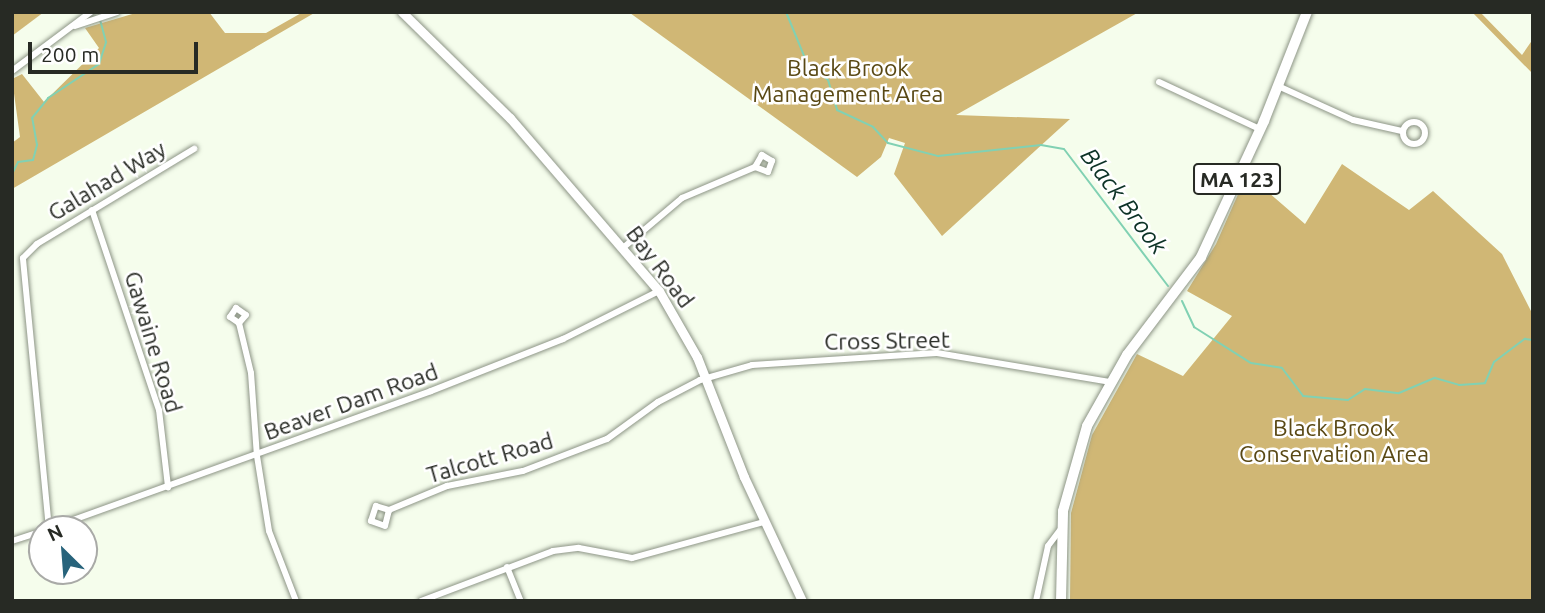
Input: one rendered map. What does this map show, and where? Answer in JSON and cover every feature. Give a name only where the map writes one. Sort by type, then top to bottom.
[{"type":"highway","name":"MA 123","points":[[1062,601],[1061,529],[1080,445],[1110,382],[1192,273],[1260,129],[1307,12]]},
{"type":"main road","name":"Bay Road","points":[[402,12],[510,118],[624,247],[659,291],[707,378],[764,522],[802,601]]},
{"type":"street","points":[[75,26],[117,12]]},
{"type":"street","points":[[12,71],[89,13]]},
{"type":"street","points":[[1159,82],[1260,129]]},
{"type":"street","points":[[1278,86],[1353,120],[1402,131]]},
{"type":"street","name":"Galahad Way","points":[[48,515],[22,263],[32,248],[194,149]]},
{"type":"street","points":[[624,247],[682,198],[755,167]]},
{"type":"street","name":"Gawaine Road","points":[[92,210],[158,405],[168,487]]},
{"type":"street","name":"Beaver Dam Road","points":[[89,515],[257,456],[555,342],[659,291]]},
{"type":"street","points":[[239,323],[251,373],[257,456],[270,538],[296,601]]},
{"type":"street","name":"Cross Street","points":[[707,378],[758,365],[931,353],[1110,382]]},
{"type":"street","name":"Talcott Road","points":[[389,510],[454,484],[523,471],[607,439],[652,405],[707,378]]},
{"type":"street","points":[[421,601],[507,567],[566,548],[632,558],[764,522]]},
{"type":"street","points":[[1036,601],[1048,545],[1061,529]]},
{"type":"street","points":[[507,567],[521,601]]},
{"type":"green space","points":[[12,12],[44,12],[12,36]]},
{"type":"green space","points":[[139,12],[209,12],[225,33],[266,33],[303,12],[316,12],[12,189],[12,143],[20,137],[12,79],[22,74],[44,102],[99,48],[85,28]]},
{"type":"green space","name":"Black Brook Management Area","points":[[1139,12],[956,115],[1070,119],[942,236],[894,174],[905,143],[889,138],[881,157],[857,177],[630,13]]},
{"type":"green space","points":[[1472,12],[1480,12],[1522,55],[1533,39],[1533,74]]},
{"type":"green space","name":"Black Brook Conservation Area","points":[[1342,164],[1409,210],[1433,191],[1502,254],[1533,315],[1533,601],[1070,601],[1071,513],[1092,435],[1137,354],[1183,376],[1232,316],[1187,291],[1216,244],[1247,174],[1305,224]]},
{"type":"waterway","name":"Black Brook","points":[[786,12],[807,63],[828,80],[837,110],[873,127],[888,143],[938,156],[1041,145],[1064,149],[1168,286]]},
{"type":"waterway","points":[[12,174],[18,162],[33,160],[37,145],[32,118],[48,98],[99,64],[106,42],[100,20]]},
{"type":"waterway","name":"Black Brook","points":[[1182,301],[1194,327],[1251,363],[1282,368],[1303,396],[1348,400],[1365,389],[1399,393],[1435,378],[1459,385],[1485,383],[1494,362],[1525,339],[1533,340]]}]
